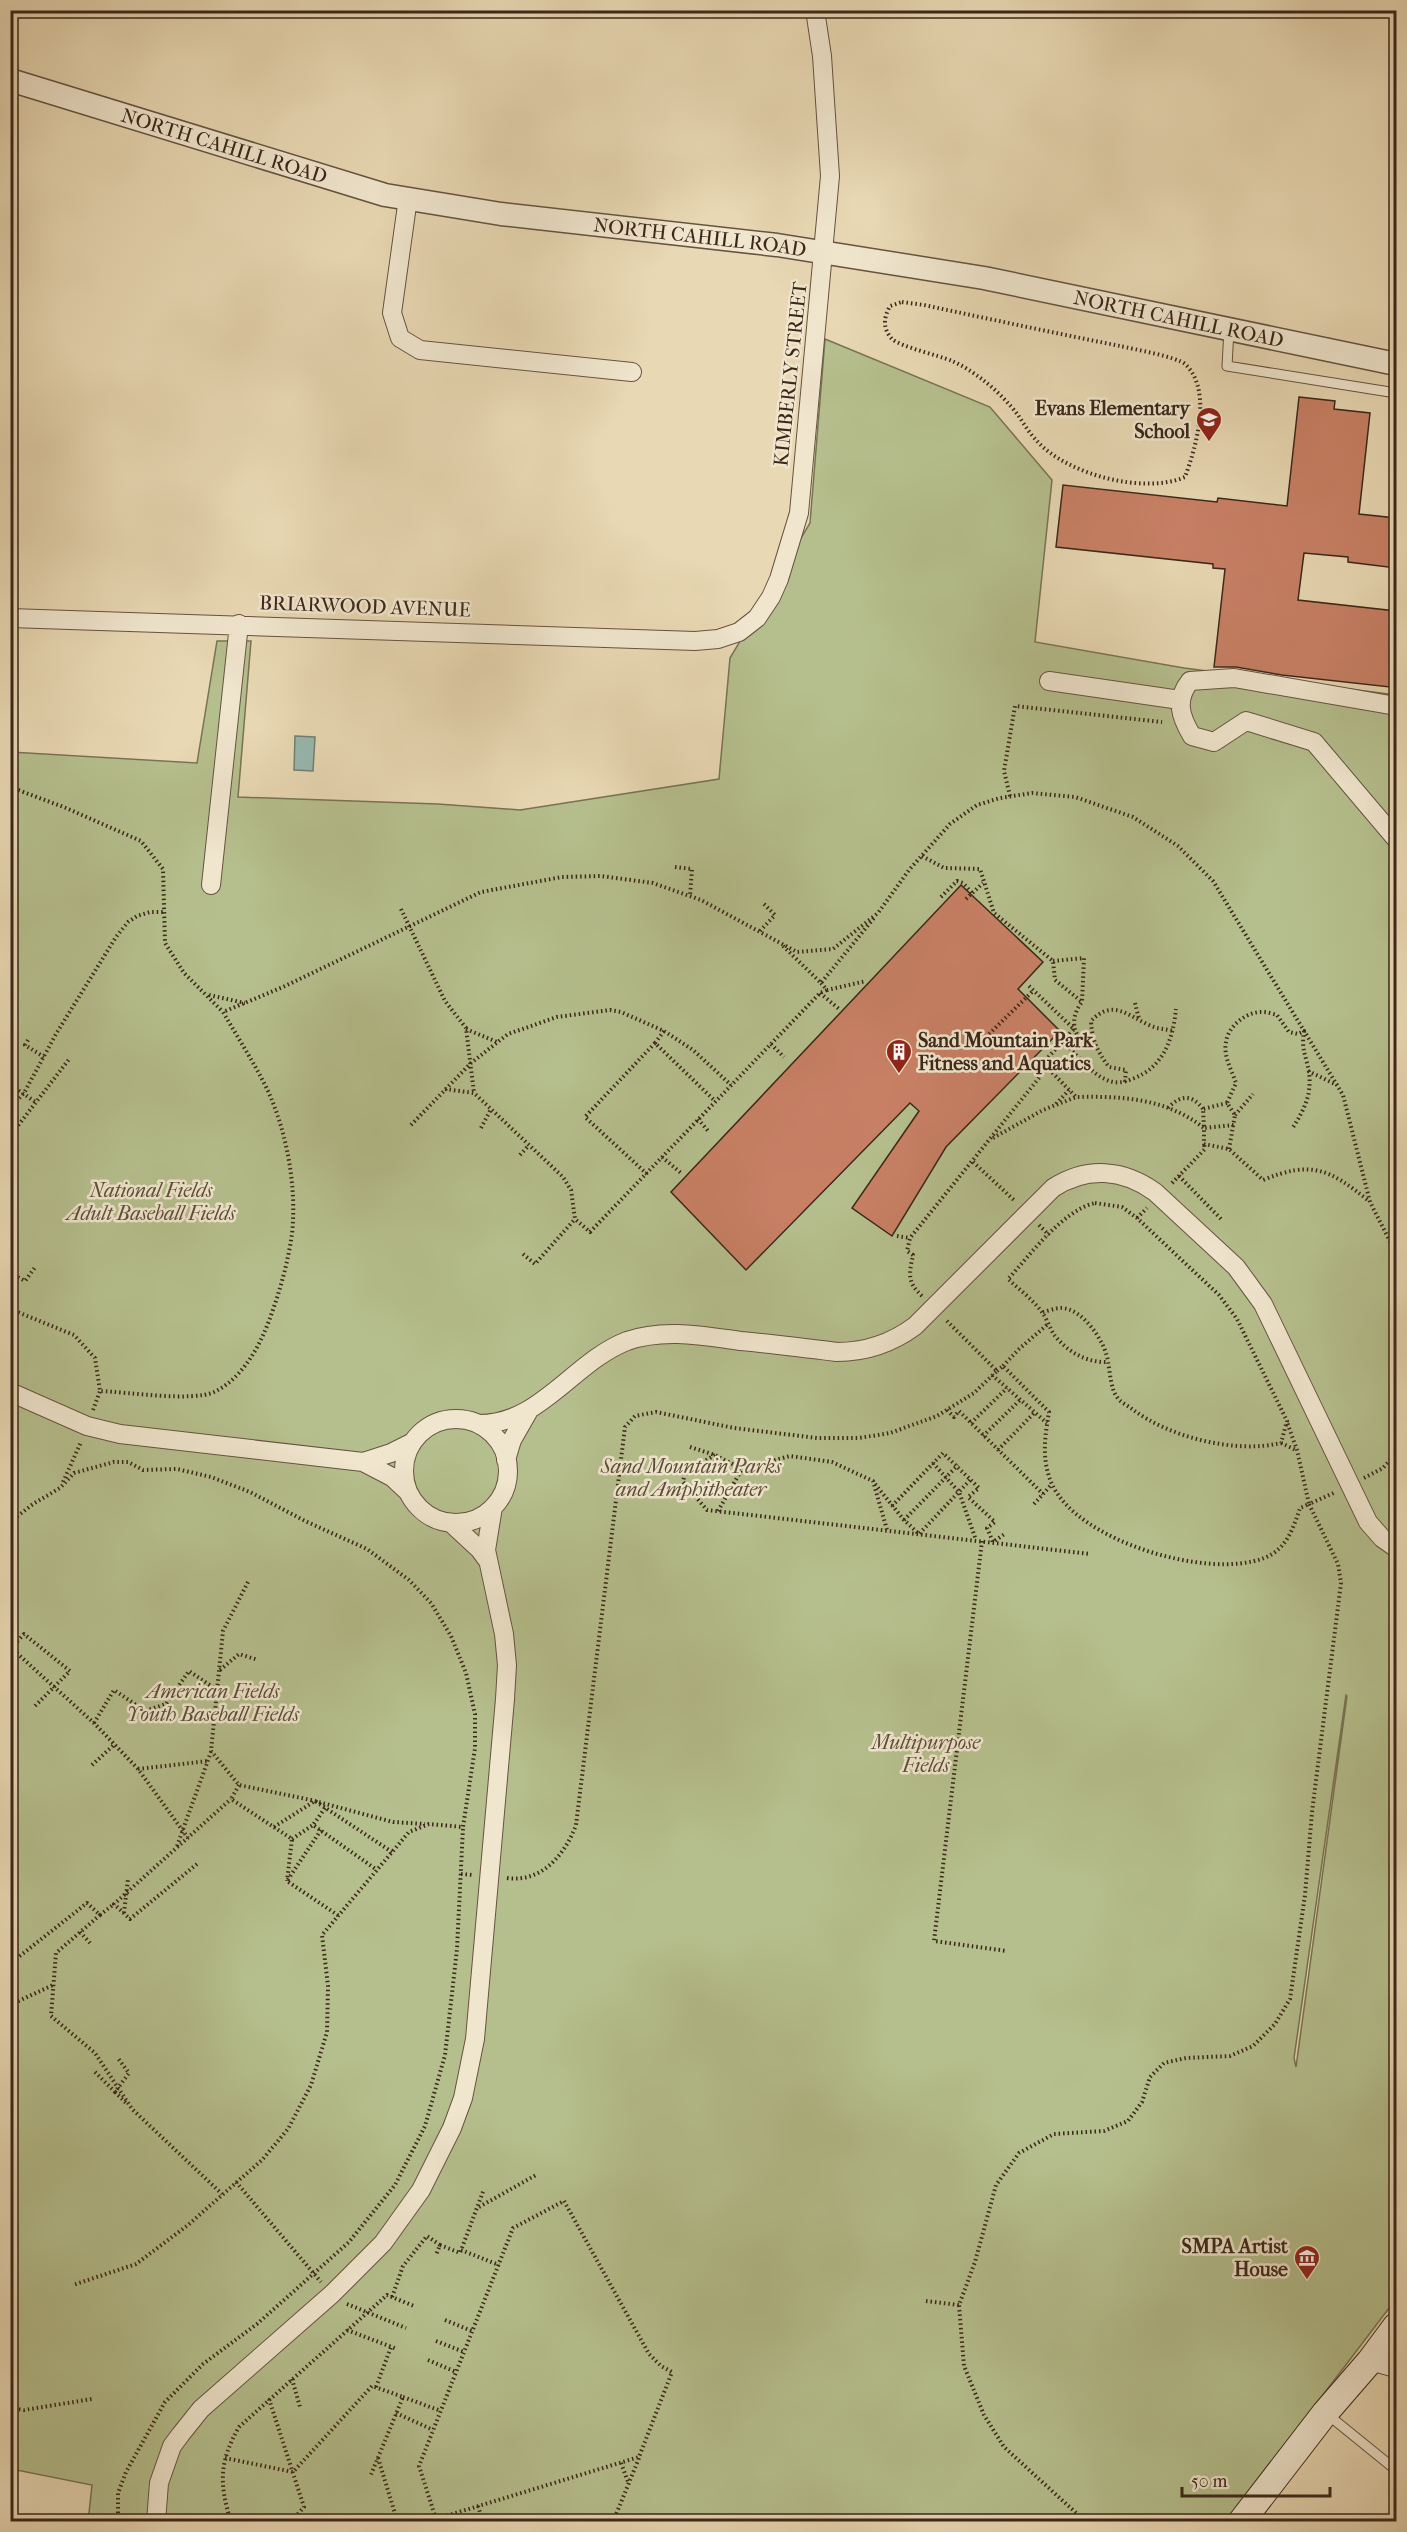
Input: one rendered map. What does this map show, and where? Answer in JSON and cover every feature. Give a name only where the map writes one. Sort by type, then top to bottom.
[{"type":"main road","points":[[1241,2522],[1396,2326]]},
{"type":"street","name":"KIMBERLY STREET","points":[[718,639],[739,632],[757,618],[771,597],[779,579],[799,513],[830,176],[822,56],[815,10]]},
{"type":"street","name":"NORTH CAHILL ROAD","points":[[10,80],[385,195],[501,214],[777,244],[984,278],[1396,364]]},
{"type":"street","points":[[408,198],[392,313],[400,338],[420,350],[632,372]]},
{"type":"street","name":"BRIARWOOD AVENUE","points":[[10,618],[684,640],[718,639]]},
{"type":"street","points":[[211,885],[239,624]]},
{"type":"street","points":[[1396,706],[1234,678],[1190,681],[1180,700],[1181,718],[1192,736],[1214,742],[1246,721],[1314,742],[1396,839]]},
{"type":"street","points":[[1049,681],[1180,700]]},
{"type":"street","points":[[478,1424],[494,1425],[528,1412],[613,1348],[647,1336],[682,1334],[851,1352],[885,1343],[902,1335],[934,1308],[1053,1188],[1069,1178],[1083,1174],[1115,1173],[1144,1184],[1155,1192],[1236,1267],[1275,1324],[1368,1522],[1382,1538],[1396,1548]]},
{"type":"street","points":[[10,1392],[87,1426],[120,1434],[363,1462],[392,1478],[408,1492]]},
{"type":"street","points":[[506,1460],[512,1440],[528,1412]]},
{"type":"street","points":[[450,1418],[467,1419],[478,1424],[497,1438],[508,1472],[505,1489],[493,1507],[484,1515],[468,1522],[452,1524],[435,1520],[421,1511],[404,1482],[404,1465],[408,1449],[413,1442],[418,1434],[432,1424],[450,1418]]},
{"type":"street","points":[[363,1462],[391,1453],[413,1442]]},
{"type":"street","points":[[156,2522],[159,2483],[172,2446],[191,2420],[332,2294],[383,2243],[403,2218],[438,2159],[462,2098],[475,2038],[507,1665],[499,1604],[486,1550],[493,1507]]},
{"type":"street","points":[[452,1524],[480,1550],[488,1561]]},
{"type":"street","points":[[1370,2361],[1396,2368]]},
{"type":"lane","points":[[1229,330],[1227,366],[1396,393]]},
{"type":"lane","points":[[1325,2413],[1396,2470]]},
{"type":"path","points":[[902,302],[924,305],[1144,352],[1184,363],[1196,379],[1200,398],[1199,424],[1185,477],[1162,484],[1129,482],[1079,470],[1054,457],[1036,441],[1016,412],[983,380],[953,361],[892,339],[885,326],[884,317],[890,306],[902,302]]},
{"type":"path","points":[[1010,796],[1004,771],[1015,706],[1162,722]]},
{"type":"path","points":[[10,787],[141,841],[163,869],[165,943],[184,973],[209,995],[223,1012],[268,1092],[286,1145],[292,1191],[292,1233],[280,1289],[262,1338],[233,1381],[212,1394],[174,1397],[100,1391],[95,1358],[74,1335],[10,1309]]},
{"type":"path","points":[[821,983],[950,824],[978,805],[1010,796],[1032,793],[1075,796],[1133,817],[1178,846],[1213,881],[1304,1030],[1343,1095],[1370,1202],[1396,1253]]},
{"type":"path","points":[[922,856],[944,868],[980,869],[994,913],[1053,961],[1084,958],[1082,1002],[1077,1009],[1074,1029],[1042,1063],[1076,1097]]},
{"type":"path","points":[[675,867],[692,868],[690,896]]},
{"type":"path","points":[[223,1012],[481,892],[562,877],[601,876],[653,883],[690,896],[797,952],[833,949],[878,913]]},
{"type":"path","points":[[941,897],[957,881],[963,883],[972,893]]},
{"type":"path","points":[[966,899],[983,883]]},
{"type":"path","points":[[760,932],[775,915],[762,902]]},
{"type":"path","points":[[401,909],[445,1001],[466,1028],[497,1042]]},
{"type":"path","points":[[10,1108],[24,1093],[104,956],[128,922],[150,912],[165,912]]},
{"type":"path","points":[[778,941],[826,990]]},
{"type":"path","points":[[1053,961],[1055,980],[1082,1002]]},
{"type":"path","points":[[445,1089],[474,1093],[563,1176],[571,1190],[575,1219],[590,1232],[820,993],[866,981]]},
{"type":"path","points":[[1029,986],[1074,1029],[1078,1036]]},
{"type":"path","points":[[989,1034],[1034,990]]},
{"type":"path","points":[[820,993],[839,1009]]},
{"type":"path","points":[[209,995],[246,1003]]},
{"type":"path","points":[[1135,1003],[1140,1020]]},
{"type":"path","points":[[1125,1082],[1126,1070],[1109,1067],[1097,1051],[1092,1038],[1091,1021],[1101,1011],[1108,1009],[1128,1014],[1152,1027],[1174,1031]]},
{"type":"path","points":[[1063,1042],[1104,1079],[1125,1082],[1146,1074],[1162,1058],[1174,1031],[1176,1009]]},
{"type":"path","points":[[411,1125],[471,1063],[508,1034],[557,1017],[610,1010],[621,1012],[664,1031],[693,1050],[731,1085]]},
{"type":"path","points":[[1227,1103],[1236,1083],[1227,1058],[1226,1042],[1234,1025],[1248,1015],[1263,1011],[1277,1015],[1288,1032],[1298,1034],[1304,1030]]},
{"type":"path","points":[[466,1028],[474,1093]]},
{"type":"path","points":[[1292,1129],[1304,1110],[1310,1094],[1308,1071],[1303,1054],[1304,1030]]},
{"type":"path","points":[[647,1174],[585,1117],[664,1031]]},
{"type":"path","points":[[1078,1036],[1092,1038]]},
{"type":"path","points":[[1069,1047],[1078,1036]]},
{"type":"path","points":[[28,1040],[25,1045],[44,1057]]},
{"type":"path","points":[[655,1043],[715,1101]]},
{"type":"path","points":[[771,1044],[784,1057]]},
{"type":"path","points":[[10,1136],[70,1058]]},
{"type":"path","points":[[998,1371],[911,1286],[910,1272],[913,1255],[907,1251],[910,1238],[1047,1068]]},
{"type":"path","points":[[1038,1069],[1042,1073]]},
{"type":"path","points":[[1308,1071],[1337,1085]]},
{"type":"path","points":[[15,1088],[37,1102]]},
{"type":"path","points":[[1056,1105],[1069,1090]]},
{"type":"path","points":[[1228,1149],[1235,1115],[1253,1095]]},
{"type":"path","points":[[986,1146],[1016,1124],[1076,1097],[1121,1096],[1189,1116],[1204,1128],[1234,1125]]},
{"type":"path","points":[[1168,1108],[1181,1098],[1189,1097],[1198,1102],[1203,1109],[1204,1144],[1228,1149],[1263,1180],[1286,1171],[1317,1169],[1344,1181],[1370,1202]]},
{"type":"path","points":[[1203,1109],[1227,1103]]},
{"type":"path","points":[[1227,1103],[1235,1115]]},
{"type":"path","points":[[481,1128],[491,1109]]},
{"type":"path","points":[[698,1119],[709,1132]]},
{"type":"path","points":[[520,1155],[529,1145]]},
{"type":"path","points":[[662,1157],[681,1173]]},
{"type":"path","points":[[973,1162],[1050,1235]]},
{"type":"path","points":[[1179,1176],[1221,1219]]},
{"type":"path","points":[[1086,2522],[1004,2447],[984,2415],[964,2366],[959,2305],[975,2262],[996,2185],[1019,2152],[1054,2134],[1104,2131],[1128,2121],[1142,2102],[1150,2076],[1164,2063],[1186,2058],[1230,2056],[1253,2046],[1275,2024],[1290,1999],[1305,1895],[1312,1812],[1341,1583],[1338,1564],[1309,1504],[1297,1450],[1287,1421],[1237,1319],[1219,1295],[1137,1218],[1122,1207],[1095,1203],[1082,1206],[1074,1212],[1008,1279],[1043,1312],[1056,1336],[1076,1354],[1098,1363],[1108,1362]]},
{"type":"path","points":[[523,1254],[535,1264],[575,1219]]},
{"type":"path","points":[[897,1236],[910,1238]]},
{"type":"path","points":[[10,1273],[26,1281],[36,1266]]},
{"type":"path","points":[[1043,1312],[1062,1308],[1081,1317],[1104,1344],[1116,1397],[1166,1429],[1222,1443],[1250,1445],[1281,1443],[1297,1450]]},
{"type":"path","points":[[461,1874],[516,1880],[531,1876],[556,1862],[570,1843],[576,1825],[600,1643],[617,1475],[625,1427],[635,1416],[656,1412],[735,1428],[818,1438],[859,1438],[920,1424],[947,1410],[974,1393],[1048,1324]]},
{"type":"path","points":[[1003,1366],[1049,1412],[1045,1458],[1052,1484],[1066,1505],[1075,1514],[1117,1540],[1186,1560],[1224,1565],[1265,1558],[1279,1550],[1290,1537],[1300,1508],[1383,1468],[1396,1453]]},
{"type":"path","points":[[992,1375],[1047,1424]]},
{"type":"path","points":[[970,1424],[1007,1388]]},
{"type":"path","points":[[983,1437],[1020,1400]]},
{"type":"path","points":[[947,1410],[954,1417],[960,1411],[970,1424],[1043,1494]]},
{"type":"path","points":[[998,1450],[1034,1413]]},
{"type":"path","points":[[1281,1443],[1287,1421]]},
{"type":"path","points":[[690,1447],[715,1455],[742,1468],[790,1456],[832,1462],[873,1481],[904,1520],[919,1534]]},
{"type":"path","points":[[892,1506],[944,1453],[979,1488],[968,1497],[995,1522],[987,1528],[993,1542]]},
{"type":"path","points":[[715,1455],[686,1472],[683,1482],[707,1510],[1090,1554]]},
{"type":"path","points":[[10,1522],[33,1504],[60,1488],[74,1473],[114,1462],[128,1462],[143,1470],[177,1469],[212,1477],[250,1491],[305,1521],[367,1549],[409,1580],[431,1604],[451,1636],[466,1673],[475,1714],[475,1748],[464,1827],[457,1949],[445,2055],[425,2127],[395,2185],[349,2242],[257,2324],[203,2364],[165,2402],[126,2472],[118,2493],[118,2522]]},
{"type":"path","points":[[933,1463],[959,1492],[976,1540]]},
{"type":"path","points":[[904,1520],[957,1465]]},
{"type":"path","points":[[718,1511],[742,1468]]},
{"type":"path","points":[[919,1534],[971,1479]]},
{"type":"path","points":[[873,1481],[887,1530]]},
{"type":"path","points":[[1034,1504],[1052,1484]]},
{"type":"path","points":[[993,1542],[1006,1533]]},
{"type":"path","points":[[982,1541],[934,1941],[1007,1951]]},
{"type":"path","points":[[177,1847],[212,1751],[223,1631],[248,1581]]},
{"type":"path","points":[[34,1707],[56,1688],[70,1671],[24,1634],[11,1648],[56,1688],[94,1723],[115,1744],[138,1769],[188,1838]]},
{"type":"path","points":[[219,1670],[239,1654],[258,1660]]},
{"type":"path","points":[[94,1723],[114,1690],[145,1711],[166,1704],[189,1671],[217,1690]]},
{"type":"path","points":[[92,1765],[115,1744]]},
{"type":"path","points":[[212,1751],[239,1785],[315,1801],[393,1822],[464,1827]]},
{"type":"path","points":[[138,1769],[208,1761]]},
{"type":"path","points":[[132,2109],[94,2053],[51,2016],[56,1953],[126,1894],[231,1799],[239,1785]]},
{"type":"path","points":[[231,1799],[292,1839]]},
{"type":"path","points":[[315,1801],[392,1852]]},
{"type":"path","points":[[274,1827],[315,1801]]},
{"type":"path","points":[[287,1881],[292,1839],[313,1825],[325,1808]]},
{"type":"path","points":[[73,2285],[136,2264],[188,2225],[262,2160],[288,2129],[311,2085],[327,2032],[328,1986],[322,1935],[409,1832],[429,1824]]},
{"type":"path","points":[[313,1825],[377,1870]]},
{"type":"path","points":[[287,1881],[321,1830]]},
{"type":"path","points":[[114,1904],[130,1919],[197,1863]]},
{"type":"path","points":[[124,1914],[128,1879]]},
{"type":"path","points":[[287,1881],[339,1916]]},
{"type":"path","points":[[16,1959],[87,1903],[99,1915]]},
{"type":"path","points":[[80,1932],[90,1943]]},
{"type":"path","points":[[10,2005],[53,1985]]},
{"type":"path","points":[[115,2092],[129,2073],[117,2057]]},
{"type":"path","points":[[95,2073],[222,2194]]},
{"type":"path","points":[[477,2208],[536,2175]]},
{"type":"path","points":[[236,2182],[332,2294],[344,2303],[406,2328]]},
{"type":"path","points":[[392,2297],[403,2266],[427,2236],[440,2245],[460,2253],[484,2189]]},
{"type":"path","points":[[613,2522],[629,2483],[672,2372],[661,2366],[649,2354],[564,2201],[513,2228],[419,2466],[436,2519],[639,2457]]},
{"type":"path","points":[[436,2255],[440,2245]]},
{"type":"path","points":[[461,2250],[498,2265]]},
{"type":"path","points":[[231,2522],[222,2493],[225,2458],[240,2427],[387,2295],[414,2306]]},
{"type":"path","points":[[926,2301],[959,2305]]},
{"type":"path","points":[[445,2320],[472,2331]]},
{"type":"path","points":[[347,2330],[397,2349]]},
{"type":"path","points":[[436,2341],[464,2352]]},
{"type":"path","points":[[376,2387],[391,2347]]},
{"type":"path","points":[[428,2360],[456,2372]]},
{"type":"path","points":[[292,2379],[300,2407]]},
{"type":"path","points":[[293,2472],[372,2386],[441,2411]]},
{"type":"path","points":[[370,2477],[403,2397]]},
{"type":"path","points":[[10,2408],[24,2410],[92,2399]]},
{"type":"path","points":[[269,2399],[304,2506],[291,2522]]},
{"type":"path","points":[[396,2413],[433,2430]]},
{"type":"path","points":[[225,2458],[293,2472]]},
{"type":"path","points":[[378,2458],[398,2520]]},
{"type":"path","points":[[621,2463],[629,2483]]},
{"type":"path","points":[[478,2506],[483,2522]]},
{"type":"green space","name":"Sand Mountain Parks and Amphitheater","points":[[825,339],[990,407],[1052,480],[1035,642],[1184,668],[1396,695],[1396,2299],[1227,2521],[88,2522],[92,2485],[11,2469],[11,752],[197,763],[217,641],[251,641],[238,797],[438,804],[520,810],[719,779],[730,658],[810,523]],"holes":[[[1347,1696],[1296,2067],[1294,2058]]]},
{"type":"water","points":[[295,736],[315,737],[313,771],[294,770]]},
{"type":"building","points":[[1299,397],[1335,401],[1334,409],[1370,413],[1359,514],[1396,518],[1396,568],[1348,562],[1348,557],[1304,553],[1298,600],[1396,611],[1390,687],[1282,675],[1236,667],[1214,667],[1225,569],[1213,568],[1213,564],[1056,547],[1063,485],[1217,502],[1218,498],[1287,506]]},
{"type":"building","name":"Sand Mountain Park Fitness and Aquatics","points":[[961,885],[1043,962],[1018,989],[1060,1031],[946,1147],[892,1236],[852,1208],[919,1111],[910,1103],[746,1270],[671,1192]]},
{"type":"place","name":"Evans Elementary School","points":[[1209,443]]},
{"type":"place","name":"Sand Mountain Park Fitness and Aquatics","points":[[899,1075]]},
{"type":"place","name":"SMPA Artist House","points":[[1307,2281]]},
{"type":"park label","name":"National Fields Adult Baseball Fields","points":[[151,1202]]},
{"type":"park label","name":"American Fields Youth Baseball Fields","points":[[213,1702]]},
{"type":"park label","name":"Multipurpose Fields","points":[[926,1754]]}]
